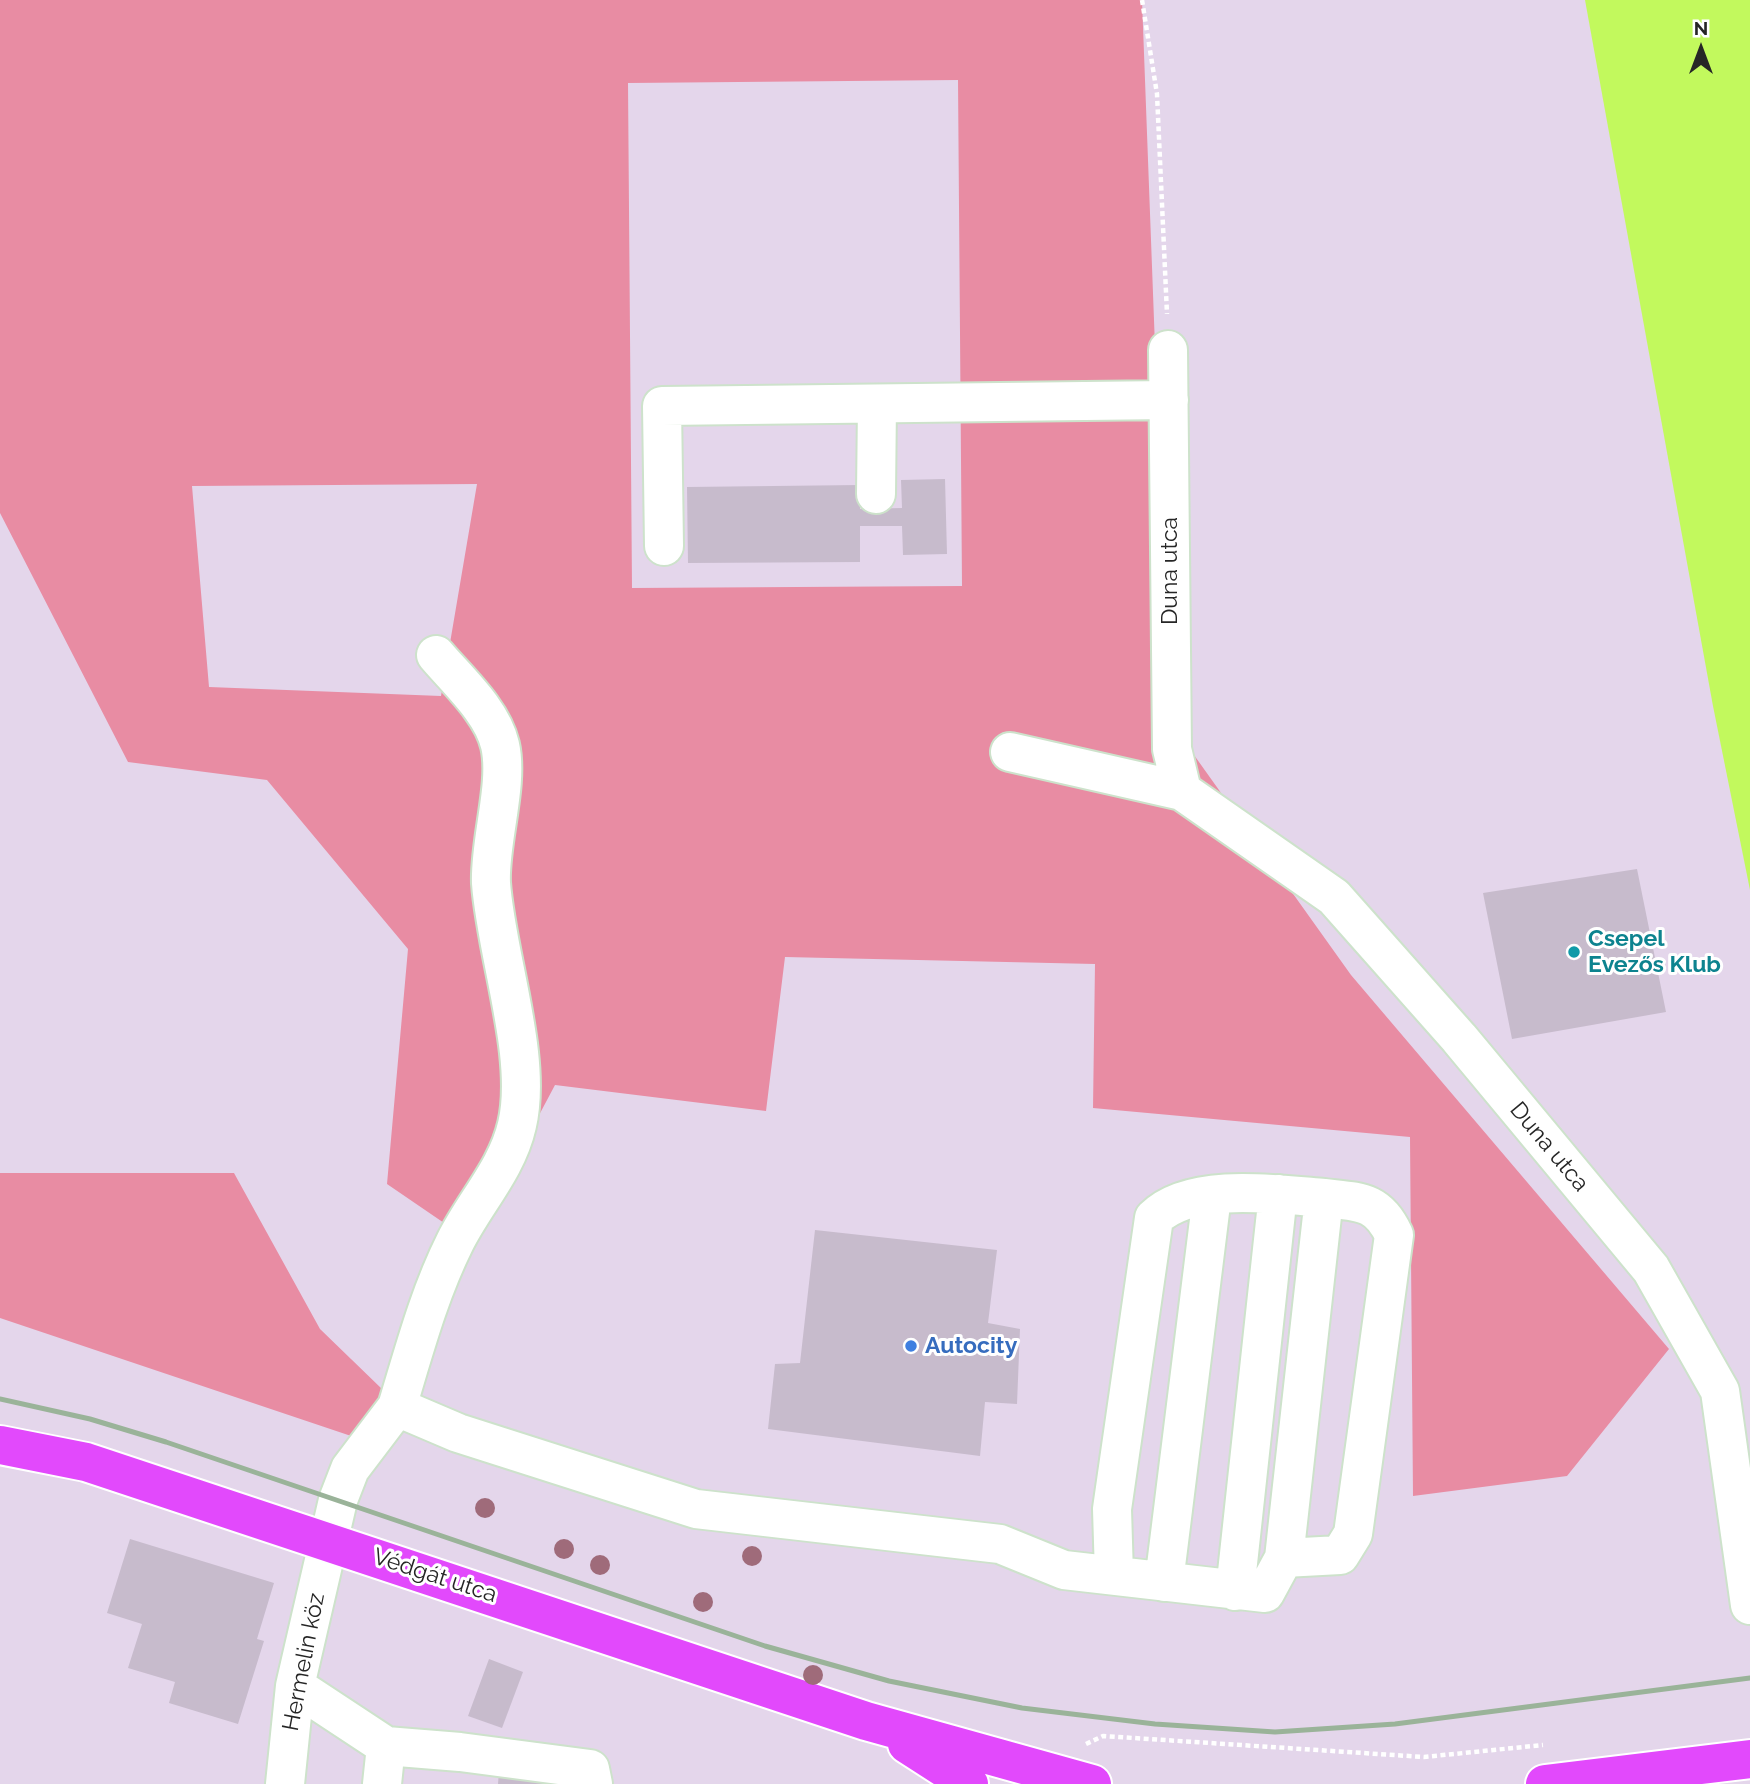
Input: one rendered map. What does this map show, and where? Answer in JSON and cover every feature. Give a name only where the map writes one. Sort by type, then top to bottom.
[{"type":"main road","name":"Védgát utca","points":[[0,1445],[86,1462],[328,1540],[866,1721],[1032,1765],[1079,1781]]},
{"type":"main road","name":"Védgát utca","points":[[866,1721],[929,1756],[969,1784]]},
{"type":"main road","points":[[1545,1784],[1750,1759]]},
{"type":"lane","name":"Duna utca","points":[[1168,350],[1172,749],[1182,791]]},
{"type":"lane","points":[[664,546],[662,406],[1169,400]]},
{"type":"lane","points":[[876,494],[877,404]]},
{"type":"lane","points":[[436,655],[489,719],[500,746],[501,773],[491,880],[518,1052],[520,1091],[518,1124],[508,1155],[456,1240],[430,1297],[397,1407],[458,1433],[696,1509],[1000,1544],[1064,1570],[1265,1593],[1284,1558],[1324,1198]]},
{"type":"lane","name":"Duna utca","points":[[1010,752],[1182,791],[1334,897],[1459,1038],[1651,1269],[1720,1391],[1750,1605]]},
{"type":"lane","points":[[1114,1576],[1112,1509],[1154,1218],[1167,1205],[1212,1196],[1278,1194],[1364,1202],[1385,1216],[1394,1235],[1353,1534],[1340,1555],[1284,1558]]},
{"type":"lane","points":[[1235,1591],[1278,1194]]},
{"type":"lane","points":[[1164,1582],[1212,1196]]},
{"type":"lane","name":"Hermelin köz","points":[[285,1784],[295,1686],[338,1500],[350,1469],[397,1407]]},
{"type":"lane","points":[[295,1686],[386,1746],[460,1752],[590,1769],[593,1784]]},
{"type":"lane","points":[[383,1784],[386,1746]]},
{"type":"path","points":[[1142,0],[1157,94],[1168,350]]},
{"type":"path","points":[[1079,1781],[1083,1746],[1103,1736],[1424,1757],[1548,1744]]},
{"type":"shaded area","points":[[0,0],[1142,0],[1169,720],[1351,975],[1669,1349],[1567,1476],[1413,1496],[1410,1137],[1093,1108],[1095,964],[785,957],[766,1111],[555,1085],[366,1441],[0,1318],[0,1173],[234,1173],[320,1329],[382,1389],[447,1225],[387,1184],[408,949],[267,780],[128,762],[0,513]],"holes":[[[958,80],[962,586],[632,588],[628,83]],[[477,484],[441,696],[209,687],[192,486]]]},
{"type":"shaded area","points":[[1585,0],[1750,0],[1750,890],[1713,706]]},
{"type":"building","points":[[945,479],[947,554],[903,555],[902,526],[860,526],[860,562],[688,563],[687,487],[860,485],[860,509],[902,508],[901,480]]},
{"type":"building","name":"Csepel Evezős Klub","points":[[1637,869],[1666,1012],[1512,1039],[1483,893]]},
{"type":"building","name":"Autocity","points":[[815,1230],[997,1250],[988,1323],[1020,1329],[1017,1404],[985,1402],[980,1456],[768,1429],[775,1364],[800,1363]]},
{"type":"building","points":[[130,1539],[274,1583],[257,1639],[264,1641],[238,1724],[169,1703],[175,1682],[128,1668],[142,1624],[107,1613]]},
{"type":"building","points":[[489,1659],[523,1672],[502,1728],[468,1716]]},
{"type":"building","points":[[500,1759],[560,1784],[498,1784]]},
{"type":"railway","points":[[0,1399],[90,1419],[166,1442],[765,1646],[889,1681],[1022,1708],[1155,1724],[1275,1732],[1395,1724],[1750,1678]]},
{"type":"place","name":"Csepel Evezős Klub","points":[[1574,952]]},
{"type":"place","name":"Autocity","points":[[911,1346]]}]
